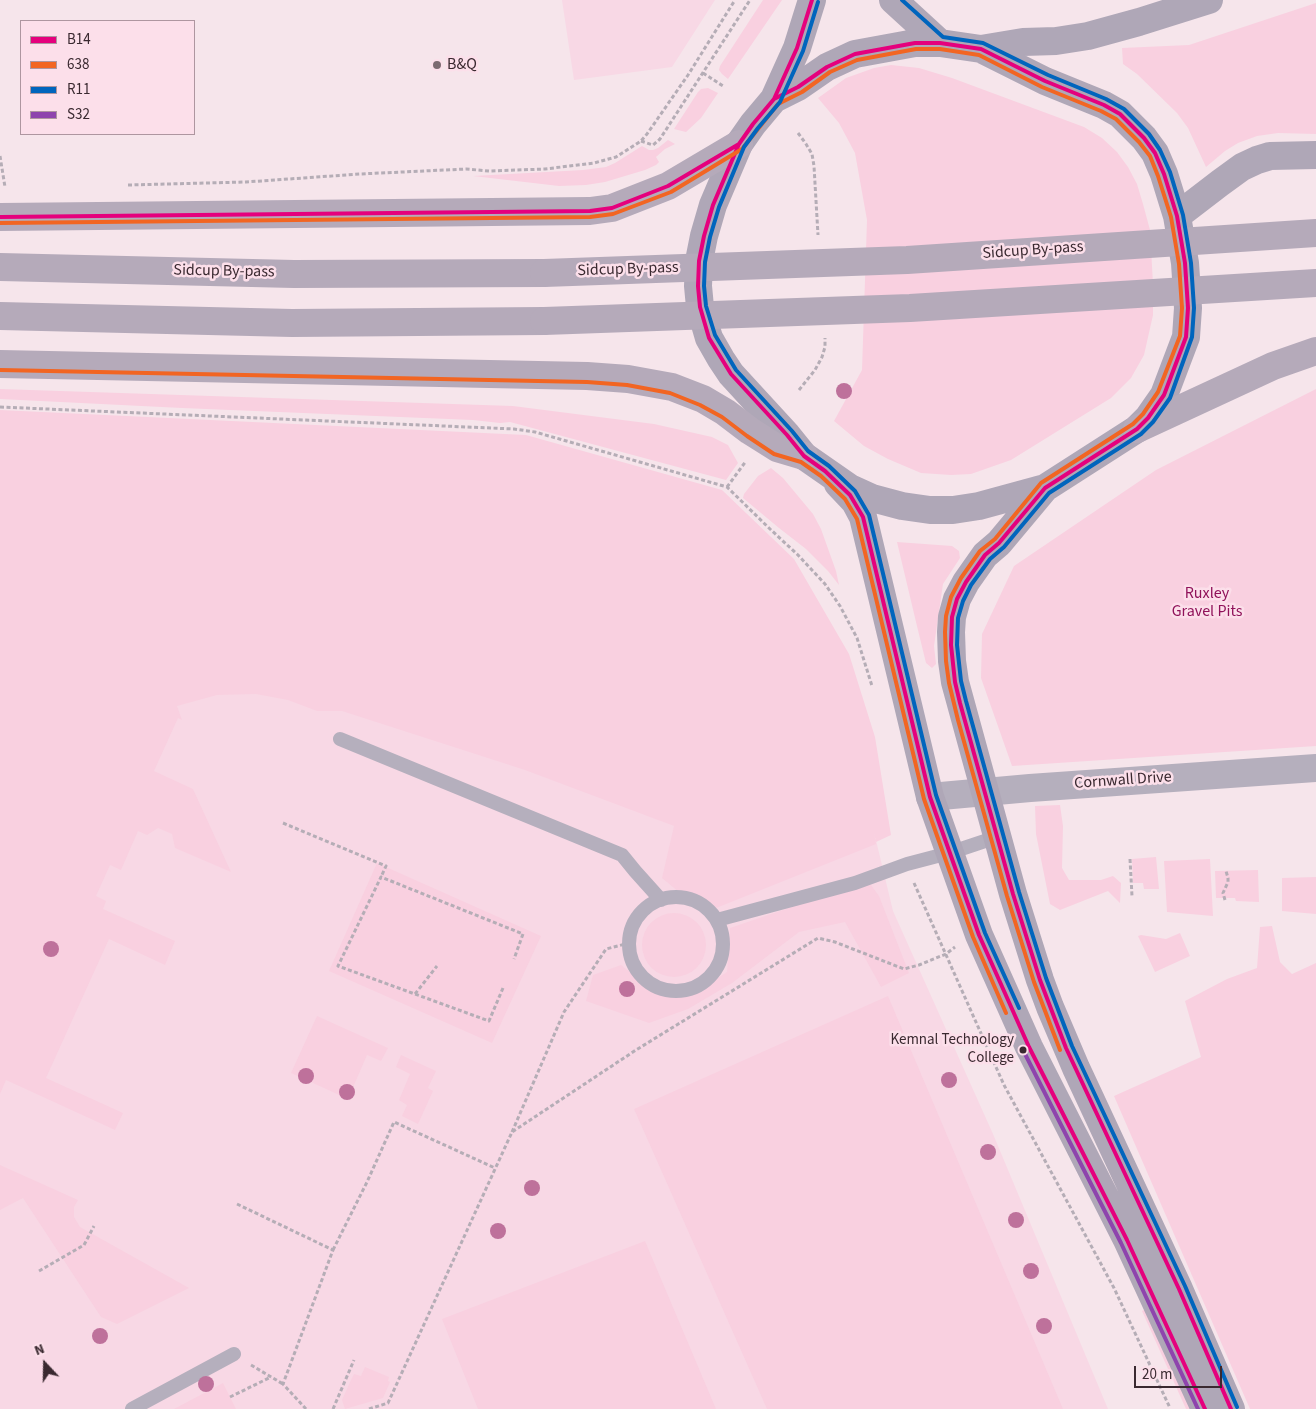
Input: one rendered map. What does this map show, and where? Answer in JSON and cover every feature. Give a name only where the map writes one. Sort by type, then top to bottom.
[{"type":"highway","points":[[0,217],[590,211],[612,208],[668,186],[739,144]]},
{"type":"highway","name":"Sidcup By-pass","points":[[0,267],[294,274],[544,273],[907,260],[1316,233]]},
{"type":"highway","points":[[0,316],[292,323],[544,321],[910,308],[1316,283]]},
{"type":"highway","points":[[1137,429],[1272,366],[1316,351]]},
{"type":"highway","points":[[0,364],[568,375],[628,379],[672,386],[703,399],[777,448],[814,464]]},
{"type":"main road","points":[[812,0],[797,48],[774,99],[739,144],[713,205],[704,236],[700,261],[698,286],[700,307],[709,338],[731,374],[814,464],[850,495],[862,517],[930,797],[979,935],[1029,1047],[1126,1240],[1205,1409]]},
{"type":"main road","points":[[893,0],[940,43]]},
{"type":"main road","points":[[981,49],[1023,42],[1088,36],[1209,0]]},
{"type":"main road","points":[[774,99],[798,87],[827,67],[855,54],[915,43],[940,43],[981,49],[1045,80],[1104,105],[1120,114],[1144,138],[1155,153],[1178,216],[1185,263],[1188,308],[1186,337],[1164,395],[1148,418],[1137,429],[1045,488],[979,506],[953,510],[930,510],[872,498],[850,488],[814,464]]},
{"type":"main road","points":[[1178,216],[1220,182],[1242,167],[1257,160],[1270,156],[1316,155]]},
{"type":"main road","points":[[1045,488],[999,543],[985,555],[966,582],[957,599],[952,617],[951,645],[955,682],[997,838],[1040,980],[1066,1048],[1179,1288],[1231,1409]]},
{"type":"street","name":"Cornwall Drive","points":[[930,797],[1316,768]]},
{"type":"lane","points":[[340,738],[622,855],[661,900]]},
{"type":"lane","points":[[717,920],[855,883],[907,864],[997,838]]},
{"type":"lane","points":[[674,897],[686,898],[698,902],[709,910],[717,920],[722,935],[723,951],[718,966],[708,978],[696,986],[680,991],[665,990],[651,983],[639,972],[632,959],[629,944],[632,929],[638,917],[648,906],[674,897]]},
{"type":"lane","points":[[132,1409],[234,1354]]},
{"type":"path","points":[[246,182],[456,169],[489,171],[567,167],[616,157],[641,142],[688,75],[735,0]]},
{"type":"path","points":[[641,142],[653,145],[660,139],[750,0]]},
{"type":"path","points":[[703,73],[723,86]]},
{"type":"path","points":[[0,156],[5,187]]},
{"type":"path","points":[[0,407],[514,429],[535,432],[727,487],[798,555],[825,584],[840,606]]},
{"type":"path","points":[[727,487],[746,461]]},
{"type":"path","points":[[284,823],[386,866],[338,966],[489,1021],[504,988]]},
{"type":"path","points":[[1130,858],[1132,896]]},
{"type":"path","points":[[1224,900],[1224,893],[1228,882],[1226,871]]},
{"type":"path","points":[[381,877],[523,934],[514,959]]},
{"type":"path","points":[[917,889],[1004,1085],[1114,1288],[1171,1409]]},
{"type":"path","points":[[512,1132],[636,1050],[818,938],[835,942],[904,969],[946,954],[959,943]]},
{"type":"path","points":[[369,1409],[388,1403],[512,1132],[564,1012],[606,949],[629,944]]},
{"type":"path","points":[[415,994],[437,966]]},
{"type":"path","points":[[283,1384],[333,1250],[394,1122],[495,1168]]},
{"type":"path","points":[[237,1204],[333,1250]]},
{"type":"path","points":[[39,1271],[84,1245],[94,1226]]},
{"type":"path","points":[[234,1354],[283,1384],[306,1409]]},
{"type":"path","points":[[333,1409],[354,1360]]},
{"type":"path","points":[[230,1398],[271,1377]]},
{"type":"shaded area","points":[[562,0],[715,0],[672,67],[574,80]]},
{"type":"shaded area","name":"Kemnal Technology College","points":[[0,426],[868,807],[893,911],[993,1134],[1108,1409],[0,1409]]},
{"type":"green space","points":[[763,0],[782,0],[728,79],[719,70],[720,66]]},
{"type":"green space","points":[[1316,3],[1316,134],[1278,133],[1257,136],[1238,143],[1206,167],[1188,128],[1177,113],[1137,74],[1123,64],[1122,48],[1189,45]]},
{"type":"green space","points":[[891,65],[919,68],[952,78],[1084,127],[1102,138],[1117,152],[1137,184],[1150,230],[1153,315],[1144,355],[1131,378],[1111,398],[1011,460],[971,474],[921,473],[864,446],[834,421],[862,370],[867,220],[855,153],[839,123],[818,98],[846,78],[874,68]]},
{"type":"green space","points":[[708,88],[718,93],[701,118],[686,132],[674,129],[698,92],[701,89]]},
{"type":"green space","points":[[668,140],[675,144],[665,149],[656,157],[659,162],[656,165],[605,182],[559,186],[473,176],[606,167],[642,146],[653,150]]},
{"type":"green space","points":[[0,389],[513,406],[654,424],[712,437],[728,445],[738,463],[726,480],[510,422],[0,399]]},
{"type":"green space","name":"Ruxley Gravel Pits","points":[[1316,389],[1316,746],[1012,766],[981,678],[982,634],[1014,566],[1156,470]]},
{"type":"green space","points":[[0,410],[526,435],[722,490],[794,559],[849,654],[875,737],[891,835],[876,842],[874,833],[876,844],[716,908],[696,895],[679,892],[662,878],[674,826],[525,770],[342,711],[317,711],[288,700],[256,694],[217,695],[177,706],[182,720],[178,718],[154,771],[193,789],[231,872],[175,848],[172,834],[158,828],[147,835],[138,831],[121,870],[110,865],[96,896],[106,901],[103,909],[175,941],[165,965],[109,939],[46,1078],[123,1113],[115,1130],[6,1080],[0,1094]]},
{"type":"green space","points":[[771,468],[783,478],[813,514],[821,529],[839,585],[806,549],[743,498],[758,476]]},
{"type":"green space","points":[[897,542],[952,546],[959,551],[960,558],[943,584],[934,646],[936,664],[932,668],[926,663]]},
{"type":"green space","points":[[1060,805],[1063,826],[1062,868],[1069,880],[1101,880],[1113,876],[1121,883],[1120,903],[1108,891],[1060,910],[1050,904],[1036,834],[1035,806]]},
{"type":"green space","points":[[1156,857],[1159,889],[1144,889],[1143,883],[1133,883],[1132,859]]},
{"type":"green space","points":[[1210,859],[1213,916],[1167,912],[1164,861]]},
{"type":"green space","points":[[377,863],[541,936],[492,1043],[329,971]]},
{"type":"green space","points":[[1258,870],[1259,902],[1236,901],[1235,898],[1216,898],[1215,871]]},
{"type":"green space","points":[[1316,877],[1316,914],[1282,911],[1282,878]]},
{"type":"green space","points":[[868,881],[879,896],[909,973],[881,987],[845,922],[799,932],[732,983],[688,1009],[649,1023],[586,1001],[593,975],[621,965],[657,993],[696,992],[727,972],[730,928]]},
{"type":"green space","points":[[674,913],[686,915],[697,922],[704,933],[706,945],[704,957],[697,968],[686,975],[674,977],[662,975],[651,968],[644,957],[642,945],[644,933],[651,922],[662,915]]},
{"type":"green space","points":[[1272,926],[1280,962],[1292,974],[1316,963],[1316,1409],[1250,1409],[1114,1096],[1201,1057],[1185,1001],[1227,979],[1257,968],[1260,927]]},
{"type":"green space","points":[[1180,933],[1190,956],[1155,972],[1138,936],[1166,939]]},
{"type":"green space","points":[[888,996],[1063,1409],[767,1409],[634,1109]]},
{"type":"green space","points":[[317,1016],[388,1048],[381,1061],[367,1055],[348,1099],[291,1073]]},
{"type":"green space","points":[[401,1055],[436,1071],[428,1088],[433,1091],[418,1124],[402,1116],[407,1105],[399,1100],[410,1074],[396,1067]]},
{"type":"green space","points":[[0,1165],[78,1200],[74,1207],[74,1217],[80,1227],[189,1288],[117,1324],[101,1317],[23,1198],[0,1210]]},
{"type":"green space","points":[[645,1241],[716,1409],[478,1409],[442,1319]]},
{"type":"green space","points":[[1147,1308],[1192,1409],[1186,1409],[1142,1311]]},
{"type":"green space","points":[[365,1367],[389,1377],[388,1381],[390,1382],[383,1398],[345,1409],[342,1400],[351,1380],[354,1374],[361,1376]]},
{"type":"green space","points":[[223,1383],[236,1409],[174,1409]]},
{"type":"transit line","name":"B14","points":[[0,217],[590,211],[612,208],[668,186],[739,144],[774,99],[797,48],[812,0]]},
{"type":"transit line","name":"R11","points":[[902,0],[943,37],[983,43],[1124,109],[1149,134],[1160,150],[1170,172],[1183,215],[1191,263],[1194,308],[1192,337],[1170,398],[1153,422],[1141,434],[1049,493],[1004,547],[990,559],[971,585],[963,601],[958,618],[957,645],[961,681],[966,701],[1019,892],[1046,978],[1072,1046],[1185,1286],[1237,1407]]},
{"type":"transit line","name":"R11","points":[[818,2],[803,51],[780,102],[744,147],[719,207],[705,262],[704,286],[706,306],[715,335],[736,370],[808,451],[829,466],[855,491],[869,515],[936,795],[985,933],[1019,1008]]},
{"type":"transit line","name":"B14","points":[[1205,1409],[1127,1240],[1029,1047],[979,935],[930,797],[863,517],[850,495],[825,471],[804,456],[731,374],[709,338],[700,307],[698,286],[699,261],[704,236],[713,205],[739,144],[774,99],[798,87],[827,67],[855,54],[915,43],[940,43],[981,49],[1045,81],[1104,105],[1120,114],[1144,138],[1155,153],[1164,174],[1177,216],[1185,263],[1188,308],[1186,337],[1164,395],[1148,418],[1137,429],[1045,488],[999,543],[985,555],[966,582],[957,599],[952,617],[951,645],[955,682],[960,703],[1013,894],[1040,980],[1066,1048],[1179,1289],[1231,1409]]},
{"type":"transit line","name":"638","points":[[0,223],[590,217],[613,214],[671,192],[742,149],[778,104],[802,92],[830,72],[857,60],[916,49],[940,49],[979,55],[1042,87],[1116,119],[1150,156],[1171,217],[1179,264],[1182,308],[1180,336],[1158,392],[1143,414],[1133,424],[1041,483],[995,539],[980,551],[961,578],[951,597],[946,616],[945,632],[949,683],[958,720],[1007,896],[1034,982],[1060,1050]]},
{"type":"transit line","name":"638","points":[[0,370],[587,382],[627,385],[670,393],[700,405],[722,417],[774,454],[801,462],[821,476],[845,499],[857,519],[924,799],[973,937],[1006,1013]]},
{"type":"transit line","name":"S32","points":[[1023,1050],[1121,1243],[1198,1409]]},
{"type":"place","name":"B&Q","points":[[437,65]]},
{"type":"place","name":"Kemnal Technology College","points":[[1023,1050]]}]
